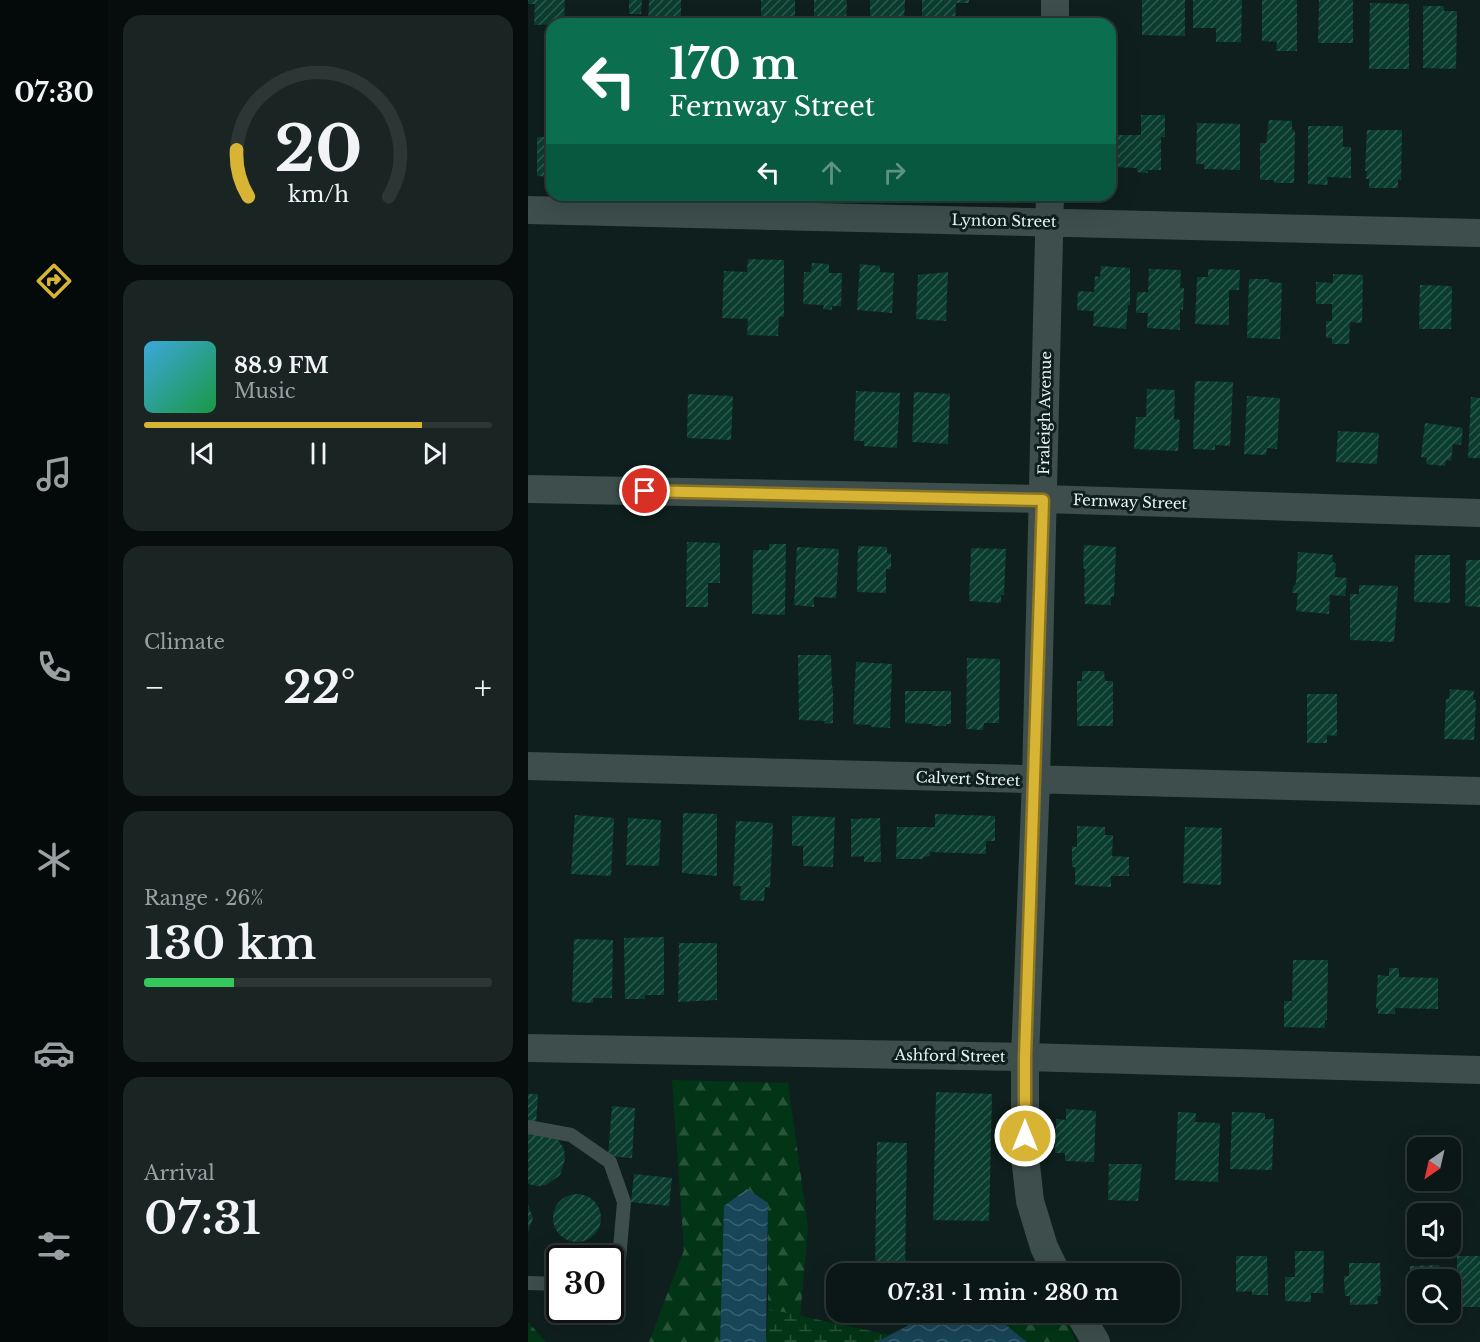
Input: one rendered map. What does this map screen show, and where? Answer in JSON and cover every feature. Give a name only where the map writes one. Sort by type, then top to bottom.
[{"type":"street","points":[[1054,18],[1055,0]]},
{"type":"street","name":"Lynton Street","points":[[528,210],[1050,209],[1480,233]]},
{"type":"street","name":"Fraleigh Avenue","points":[[1050,209],[1035,780],[1025,1057],[1025,1156],[1030,1201],[1044,1247],[1052,1263]]},
{"type":"street","name":"Fernway Street","points":[[528,489],[1043,500],[1480,513]]},
{"type":"street","name":"Calvert Street","points":[[528,766],[1480,791]]},
{"type":"street","name":"Ashford Street","points":[[528,1048],[1025,1057],[1480,1071]]},
{"type":"street","points":[[1085,1323],[1096,1342]]},
{"type":"lane","points":[[528,1127],[571,1135],[609,1162],[624,1202],[620,1245]]},
{"type":"lane","points":[[528,1283],[546,1284]]},
{"type":"green space","points":[[672,1080],[788,1083],[808,1227],[800,1316],[768,1309],[768,1204],[724,1206],[720,1342],[649,1342],[684,1250]]},
{"type":"green space","points":[[768,1309],[890,1335],[877,1342],[766,1342]]},
{"type":"green space","points":[[528,1322],[546,1342],[528,1342]]},
{"type":"green space","points":[[1003,1323],[1067,1323],[1076,1342],[1027,1342]]},
{"type":"water","points":[[747,1189],[768,1203],[766,1342],[720,1342],[724,1206]]},
{"type":"water","points":[[912,1323],[1003,1323],[1027,1342],[877,1342]]},
{"type":"building","points":[[528,0],[565,0],[564,18],[546,18],[546,25],[534,25],[535,4],[528,4]]},
{"type":"building","points":[[629,0],[642,0],[641,14],[629,14]]},
{"type":"building","points":[[649,0],[681,0],[681,18],[648,18]]},
{"type":"building","points":[[761,0],[795,0],[795,18],[761,18]]},
{"type":"building","points":[[814,0],[847,0],[846,18],[814,18]]},
{"type":"building","points":[[870,0],[905,0],[904,18],[870,18]]},
{"type":"building","points":[[922,0],[969,0],[969,3],[956,3],[955,18],[922,18]]},
{"type":"building","points":[[1142,0],[1185,0],[1185,36],[1142,35]]},
{"type":"building","points":[[1193,0],[1242,0],[1241,42],[1216,42],[1216,28],[1193,28]]},
{"type":"building","points":[[1262,0],[1297,0],[1297,51],[1276,51],[1277,42],[1262,41]]},
{"type":"building","points":[[1319,0],[1353,0],[1353,43],[1318,43]]},
{"type":"building","points":[[1370,3],[1409,4],[1409,69],[1369,69]]},
{"type":"building","points":[[1423,6],[1444,6],[1444,11],[1457,11],[1456,69],[1423,68]]},
{"type":"building","points":[[1116,54],[1117,54],[1116,81]]},
{"type":"building","points":[[1141,115],[1165,115],[1165,137],[1161,137],[1161,170],[1147,170],[1148,173],[1137,172],[1137,168],[1116,167],[1116,135],[1141,135]]},
{"type":"building","points":[[1269,120],[1292,121],[1292,130],[1295,131],[1294,183],[1260,180],[1260,143],[1266,143]]},
{"type":"building","points":[[1197,123],[1240,124],[1240,170],[1204,169],[1204,164],[1196,164]]},
{"type":"building","points":[[1308,126],[1343,126],[1343,147],[1351,147],[1351,178],[1327,177],[1328,185],[1308,184]]},
{"type":"building","points":[[546,127],[546,177],[537,176],[537,137],[545,137]]},
{"type":"building","points":[[1367,130],[1402,130],[1401,180],[1398,180],[1398,188],[1369,188],[1369,179],[1366,179],[1367,171],[1365,171]]},
{"type":"building","points":[[748,259],[784,260],[784,317],[779,317],[778,336],[747,335],[748,319],[722,318],[724,271],[747,272]]},
{"type":"building","points":[[812,263],[829,264],[829,273],[842,273],[841,306],[832,306],[832,310],[823,309],[824,305],[803,304],[804,272],[811,272]]},
{"type":"building","points":[[860,264],[880,266],[880,272],[894,273],[892,313],[857,310]]},
{"type":"building","points":[[1101,266],[1130,268],[1130,305],[1128,305],[1126,329],[1093,326],[1094,311],[1077,310],[1078,291],[1094,292],[1095,276],[1100,277]]},
{"type":"building","points":[[1149,269],[1181,270],[1180,288],[1184,288],[1183,310],[1180,309],[1180,330],[1147,328],[1148,313],[1136,313],[1137,292],[1148,292]]},
{"type":"building","points":[[1208,269],[1240,270],[1239,290],[1229,290],[1229,325],[1195,324],[1197,277],[1208,277]]},
{"type":"building","points":[[948,272],[946,321],[916,319],[918,275]]},
{"type":"building","points":[[1333,274],[1363,275],[1362,323],[1350,322],[1349,344],[1332,344],[1332,338],[1326,338],[1326,321],[1332,321],[1332,304],[1316,304],[1316,282],[1333,283]]},
{"type":"building","points":[[1249,279],[1269,279],[1270,282],[1282,283],[1280,339],[1247,338]]},
{"type":"building","points":[[1420,285],[1452,286],[1451,329],[1419,329]]},
{"type":"building","points":[[1195,381],[1233,382],[1230,446],[1215,445],[1215,450],[1193,449]]},
{"type":"building","points":[[1147,389],[1175,390],[1174,419],[1180,420],[1178,451],[1134,449],[1136,417],[1146,417]]},
{"type":"building","points":[[856,391],[900,393],[897,448],[864,446],[864,441],[854,441]]},
{"type":"building","points":[[914,392],[950,394],[948,444],[912,442]]},
{"type":"building","points":[[688,394],[733,396],[731,440],[687,438]]},
{"type":"building","points":[[1247,396],[1280,398],[1277,449],[1267,448],[1266,455],[1244,454]]},
{"type":"building","points":[[1471,397],[1480,398],[1480,458],[1468,458]]},
{"type":"building","points":[[1425,423],[1463,428],[1461,445],[1453,444],[1451,461],[1446,460],[1445,466],[1426,464],[1427,458],[1421,457]]},
{"type":"building","points":[[1338,431],[1379,433],[1377,464],[1336,462]]},
{"type":"building","points":[[687,542],[720,543],[720,583],[708,583],[708,607],[686,607]]},
{"type":"building","points":[[769,544],[786,544],[785,615],[752,614],[753,550],[769,550]]},
{"type":"building","points":[[1084,545],[1116,547],[1114,597],[1111,597],[1111,605],[1085,604]]},
{"type":"building","points":[[858,546],[887,547],[887,553],[891,554],[891,569],[886,569],[886,593],[857,592]]},
{"type":"building","points":[[797,547],[839,549],[836,598],[814,597],[814,607],[794,605]]},
{"type":"building","points":[[971,548],[1006,549],[1004,595],[1001,595],[1001,603],[969,601]]},
{"type":"building","points":[[1298,552],[1333,555],[1332,562],[1336,563],[1335,577],[1347,578],[1345,596],[1330,595],[1329,614],[1296,611],[1298,593],[1292,593],[1296,583]]},
{"type":"building","points":[[1415,555],[1450,555],[1450,603],[1414,602]]},
{"type":"building","points":[[1466,560],[1480,560],[1480,607],[1465,606]]},
{"type":"building","points":[[1359,585],[1398,586],[1394,642],[1350,640],[1350,594],[1359,594]]},
{"type":"building","points":[[798,655],[831,655],[833,723],[799,720]]},
{"type":"building","points":[[967,658],[1000,659],[999,723],[984,723],[983,730],[966,729]]},
{"type":"building","points":[[856,662],[892,664],[890,728],[853,724]]},
{"type":"building","points":[[1082,671],[1104,671],[1105,681],[1113,681],[1113,726],[1077,726],[1077,681],[1082,681]]},
{"type":"building","points":[[1450,689],[1474,691],[1473,700],[1476,700],[1474,740],[1444,739],[1446,699],[1449,699]]},
{"type":"building","points":[[905,691],[951,691],[951,724],[932,726],[932,724],[905,723]]},
{"type":"building","points":[[1307,694],[1337,694],[1337,736],[1327,735],[1327,743],[1307,743]]},
{"type":"building","points":[[683,813],[717,814],[717,876],[682,873]]},
{"type":"building","points":[[935,814],[995,816],[995,841],[986,841],[986,854],[930,852],[930,856],[923,857],[923,859],[896,859],[897,827],[935,827]]},
{"type":"building","points":[[575,815],[614,818],[611,876],[571,874]]},
{"type":"building","points":[[792,816],[835,817],[833,867],[803,866],[803,846],[792,846]]},
{"type":"building","points":[[628,818],[661,820],[659,866],[626,865]]},
{"type":"building","points":[[880,818],[881,862],[864,862],[864,856],[851,857],[851,819]]},
{"type":"building","points":[[736,821],[773,823],[770,888],[765,887],[764,901],[740,900],[741,886],[733,886]]},
{"type":"building","points":[[1077,826],[1105,827],[1105,835],[1113,835],[1112,856],[1129,857],[1129,876],[1111,876],[1111,887],[1075,885],[1072,846],[1077,847]]},
{"type":"building","points":[[1185,827],[1222,828],[1221,885],[1183,883]]},
{"type":"building","points":[[664,937],[664,995],[645,995],[645,999],[625,999],[624,938]]},
{"type":"building","points":[[574,939],[613,940],[612,998],[593,998],[593,1003],[572,1002]]},
{"type":"building","points":[[679,943],[717,943],[717,1000],[678,1002]]},
{"type":"building","points":[[1293,960],[1328,960],[1325,1028],[1284,1027],[1284,1001],[1292,1001]]},
{"type":"building","points":[[1389,968],[1399,968],[1399,977],[1438,978],[1438,1009],[1395,1008],[1395,1014],[1378,1014],[1376,1008],[1378,975],[1389,976]]},
{"type":"building","points":[[936,1092],[992,1094],[989,1221],[933,1220]]},
{"type":"building","points":[[528,1094],[538,1094],[536,1124],[528,1124]]},
{"type":"building","points":[[612,1106],[635,1108],[632,1158],[608,1156]]},
{"type":"building","points":[[1066,1109],[1096,1111],[1094,1162],[1065,1161],[1065,1153],[1055,1153],[1056,1119],[1066,1120]]},
{"type":"building","points":[[1178,1112],[1196,1113],[1195,1122],[1220,1123],[1218,1182],[1175,1180]]},
{"type":"building","points":[[1232,1112],[1265,1113],[1265,1119],[1274,1119],[1272,1170],[1230,1169]]},
{"type":"building","points":[[528,1134],[551,1135],[564,1149],[565,1159],[560,1175],[546,1185],[528,1184]]},
{"type":"building","points":[[877,1142],[907,1143],[905,1263],[875,1263]]},
{"type":"building","points":[[1109,1164],[1142,1164],[1138,1201],[1108,1200]]},
{"type":"building","points":[[634,1174],[672,1178],[669,1206],[631,1202]]},
{"type":"building","points":[[572,1194],[582,1194],[594,1201],[601,1213],[601,1223],[594,1235],[582,1242],[572,1242],[557,1231],[553,1223],[553,1213],[564,1198]]},
{"type":"building","points":[[528,1205],[533,1218],[528,1232]]},
{"type":"building","points":[[1295,1251],[1324,1251],[1323,1293],[1311,1293],[1311,1302],[1285,1301],[1285,1277],[1295,1277]]},
{"type":"building","points":[[1236,1256],[1267,1256],[1268,1295],[1252,1295],[1252,1291],[1236,1292]]},
{"type":"building","points":[[1480,1256],[1480,1307],[1461,1307],[1461,1269],[1457,1269],[1457,1257]]},
{"type":"building","points":[[1349,1263],[1380,1263],[1381,1296],[1377,1296],[1378,1304],[1350,1305],[1350,1296],[1345,1296],[1344,1276],[1349,1276]]},
{"type":"building","points":[[1439,1265],[1439,1269],[1410,1269],[1410,1266]]},
{"type":"route","points":[[645,491],[1043,500],[1035,804],[1025,1057],[1025,1136]]}]
